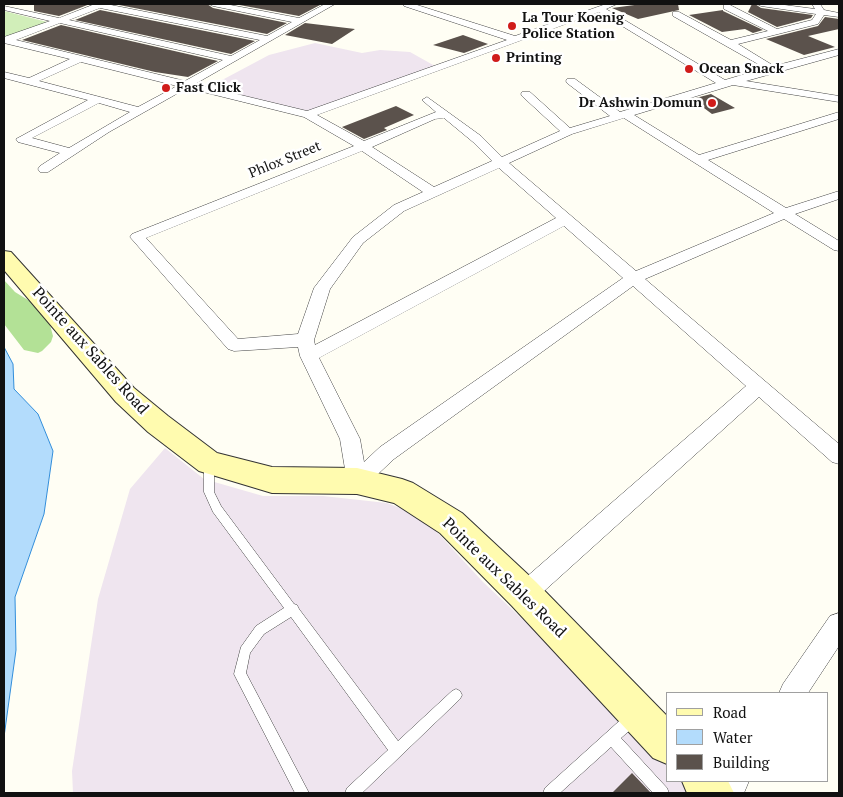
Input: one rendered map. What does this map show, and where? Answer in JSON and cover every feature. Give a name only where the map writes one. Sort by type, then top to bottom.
[{"type":"main road","name":"Pointe aux Sables Road","points":[[4,257],[125,394],[158,424],[209,462],[272,480],[357,481],[402,492],[452,523],[524,594],[666,743]]},
{"type":"main road","points":[[703,782],[713,793]]},
{"type":"street","points":[[5,40],[100,4],[269,39]]},
{"type":"street","points":[[213,4],[301,21]]},
{"type":"street","points":[[258,12],[275,4]]},
{"type":"street","points":[[44,169],[140,111],[331,4]]},
{"type":"street","points":[[407,4],[426,6],[514,39]]},
{"type":"street","points":[[308,115],[614,4]]},
{"type":"street","points":[[761,4],[819,8],[839,15]]},
{"type":"street","points":[[21,12],[37,7]]},
{"type":"street","points":[[138,13],[152,7]]},
{"type":"street","points":[[727,7],[775,32]]},
{"type":"street","points":[[4,8],[232,59]]},
{"type":"street","points":[[730,43],[815,22],[819,8]]},
{"type":"street","points":[[600,9],[728,83],[839,99]]},
{"type":"street","points":[[676,14],[773,69]]},
{"type":"street","points":[[5,40],[308,115],[363,146],[432,192]]},
{"type":"street","points":[[357,481],[350,440],[307,348],[322,288],[358,240],[399,208],[568,132],[773,69],[839,52]]},
{"type":"street","points":[[28,82],[79,59]]},
{"type":"street","points":[[4,75],[140,111]]},
{"type":"street","points":[[571,80],[623,116],[699,160],[839,247]]},
{"type":"street","points":[[526,94],[568,132]]},
{"type":"street","points":[[70,152],[22,139],[97,100]]},
{"type":"street","points":[[427,100],[477,139],[501,163],[839,456]]},
{"type":"street","name":"Phlox Street","points":[[307,348],[234,345],[137,237],[433,116],[445,115]]},
{"type":"street","points":[[699,160],[839,115]]},
{"type":"street","points":[[357,481],[387,453],[633,278],[785,213],[839,195]]},
{"type":"street","points":[[307,348],[566,219]]},
{"type":"street","points":[[524,594],[758,386]]},
{"type":"street","points":[[793,692],[839,625]]},
{"type":"street","points":[[726,793],[734,782]]},
{"type":"lane","points":[[209,462],[209,492],[217,509],[397,751]]},
{"type":"lane","points":[[293,609],[260,630],[245,651],[240,674],[302,793]]},
{"type":"lane","points":[[352,793],[456,695]]},
{"type":"lane","points":[[550,793],[638,714]]},
{"type":"lane","points":[[612,738],[662,793]]},
{"type":"shaded area","points":[[315,43],[362,53],[380,50],[410,52],[435,66],[310,112],[209,87],[269,55]]},
{"type":"shaded area","points":[[165,448],[204,479],[263,496],[323,496],[387,503],[423,517],[483,582],[666,754],[666,782],[695,782],[707,793],[73,793],[72,771],[98,599],[130,489]]},
{"type":"green space","points":[[4,11],[51,23],[10,38],[4,37]]},
{"type":"green space","points":[[4,280],[15,292],[41,308],[47,314],[53,336],[51,342],[38,353],[24,350],[4,324]]},
{"type":"water","points":[[4,347],[13,364],[14,389],[38,414],[53,451],[44,514],[15,597],[16,650],[4,737]]},
{"type":"building","points":[[34,4],[90,4],[59,16],[34,11]]},
{"type":"building","points":[[114,4],[207,4],[213,8],[287,23],[267,34]]},
{"type":"building","points":[[234,4],[322,4],[299,16]]},
{"type":"building","points":[[642,4],[678,4],[679,10],[638,19],[612,8]]},
{"type":"building","points":[[752,4],[761,8],[813,15],[811,18],[777,27],[748,12]]},
{"type":"building","points":[[100,10],[255,41],[231,54],[75,20]]},
{"type":"building","points":[[723,10],[763,30],[753,33],[745,29],[722,32],[689,15]]},
{"type":"building","points":[[825,17],[839,19],[839,29],[808,36],[835,47],[804,55],[766,39],[818,26]]},
{"type":"building","points":[[305,23],[355,29],[332,44],[285,35]]},
{"type":"building","points":[[61,25],[218,61],[188,77],[155,72],[22,40]]},
{"type":"building","points":[[463,35],[488,44],[464,53],[433,45]]},
{"type":"building","name":"Dr Ashwin Domun","points":[[711,94],[735,108],[712,114],[692,99]]},
{"type":"building","points":[[396,106],[414,115],[384,128],[387,130],[364,139],[342,127]]},
{"type":"building","points":[[632,773],[651,793],[612,793]]},
{"type":"place","name":"La Tour Koenig Police Station","points":[[512,26]]},
{"type":"place","name":"Printing","points":[[496,58]]},
{"type":"place","name":"Ocean Snack","points":[[689,69]]},
{"type":"place","name":"Fast Click","points":[[166,88]]},
{"type":"place","name":"Dr Ashwin Domun","points":[[712,103]]}]
